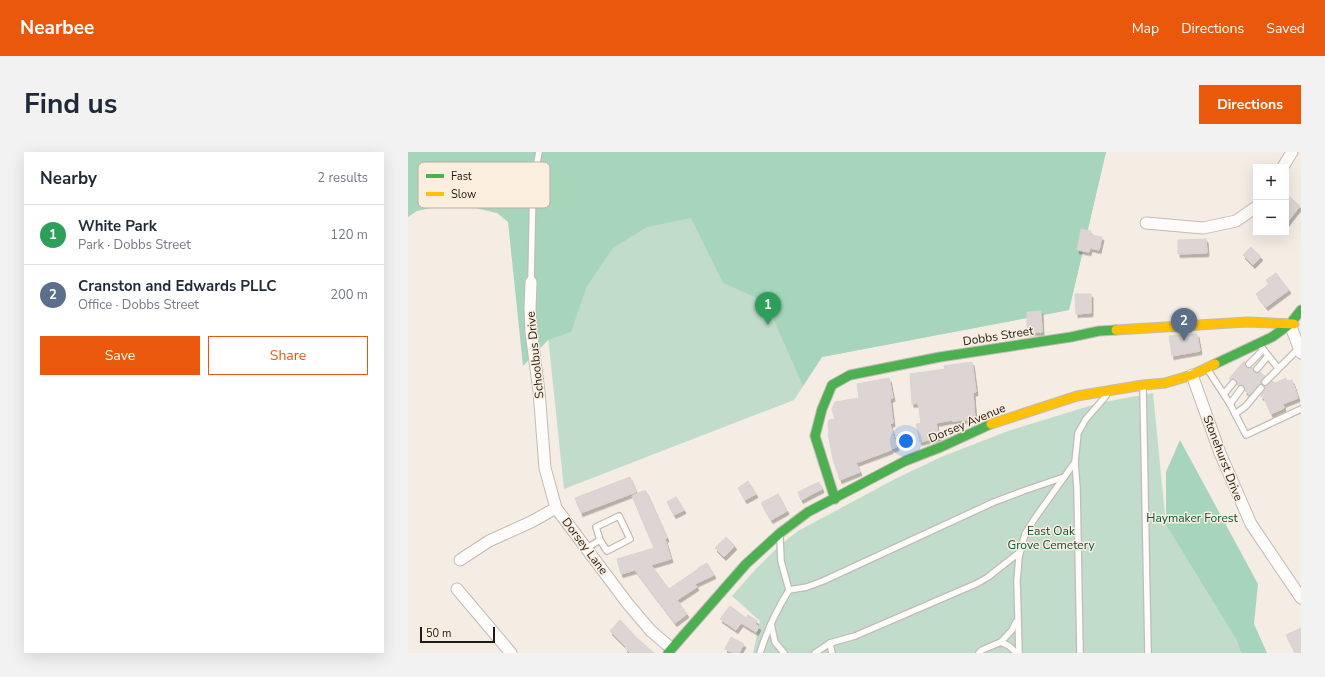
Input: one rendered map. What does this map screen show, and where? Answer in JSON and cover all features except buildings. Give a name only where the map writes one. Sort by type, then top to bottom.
[{"type":"street","points":[[1285,164],[1292,152]]},
{"type":"street","points":[[1146,223],[1203,228],[1236,221],[1253,209]]},
{"type":"street","name":"Schoolbus Drive","points":[[531,282],[531,332],[539,390],[545,468],[556,508]]},
{"type":"street","name":"Dorsey Avenue","points":[[669,651],[746,564],[780,533],[808,512],[905,462],[988,425],[1077,396],[1110,392],[1143,384],[1164,383],[1192,375],[1261,346],[1272,337],[1296,324],[1301,310]]},
{"type":"street","name":"Dobbs Street","points":[[835,499],[815,436],[822,409],[832,385],[850,375],[940,357],[1072,337],[1099,331],[1225,323],[1296,324]]},
{"type":"street","points":[[1296,324],[1300,350]]},
{"type":"street","name":"Stonehurst Drive","points":[[1192,375],[1220,453],[1250,524],[1301,598]]},
{"type":"street","name":"Dorsey Lane","points":[[460,560],[489,541],[531,522],[556,508],[628,604],[669,651]]},
{"type":"street","points":[[457,589],[511,653]]},
{"type":"lane","name":"Schoolbus Drive","points":[[536,162],[538,152]]},
{"type":"lane","name":"Schoolbus Drive","points":[[531,282],[532,208]]},
{"type":"lane","points":[[1249,364],[1261,346],[1278,368]]},
{"type":"lane","points":[[1265,382],[1278,368],[1300,350]]},
{"type":"lane","points":[[1257,370],[1268,356]]},
{"type":"lane","points":[[1206,368],[1230,404],[1246,435],[1301,409]]},
{"type":"lane","points":[[1224,394],[1234,383]]},
{"type":"lane","points":[[1143,384],[1148,653]]},
{"type":"lane","points":[[1235,414],[1246,406],[1261,388]]},
{"type":"lane","points":[[1230,404],[1241,389]]},
{"type":"lane","points":[[1080,653],[1077,488],[1075,462],[1078,433],[1086,418],[1110,392]]},
{"type":"lane","points":[[1018,653],[1017,581],[1020,552],[1025,534],[1075,462]]},
{"type":"lane","points":[[789,590],[807,587],[823,581],[994,502],[1064,477]]},
{"type":"lane","points":[[619,516],[630,540],[607,551],[600,540],[596,527],[619,516]]},
{"type":"lane","points":[[760,653],[775,613],[789,590],[781,561],[780,533]]},
{"type":"lane","points":[[586,548],[600,540]]},
{"type":"lane","points":[[815,653],[830,643],[855,636],[978,583],[1020,552]]},
{"type":"lane","points":[[979,653],[982,650],[1001,642],[1012,630],[1017,617]]},
{"type":"lane","points":[[771,624],[775,642],[784,653]]},
{"type":"lane","points":[[762,646],[775,642]]},
{"type":"lane","points":[[1001,642],[1018,653]]},
{"type":"lane","points":[[830,643],[832,653]]},
{"type":"green space","points":[[408,152],[1106,152],[1069,310],[822,357],[803,386],[766,302],[723,283],[691,218],[647,227],[613,248],[587,286],[571,332],[548,340],[523,366],[508,222],[497,213],[475,208],[550,208],[550,162],[418,162],[418,208],[430,208],[417,211],[408,217]]},
{"type":"green space","points":[[554,152],[1106,152],[1069,310],[822,357],[794,400],[564,489],[539,251],[546,208],[550,208],[550,178]]},
{"type":"green space","name":"East Oak Grove Cemetery","points":[[1153,393],[1166,525],[1237,641],[1241,653],[753,653],[760,621],[732,596],[780,545],[798,531],[895,479],[941,457],[1008,431],[1099,403]]},
{"type":"green space","name":"Haymaker Forest","points":[[1180,440],[1258,584],[1254,624],[1267,653],[1241,653],[1237,641],[1166,525],[1166,472]]},
{"type":"traffic: fast","points":[[1215,364],[1272,337],[1290,324],[1301,310]]},
{"type":"traffic: fast","points":[[835,499],[815,436],[822,409],[832,385],[850,375],[940,357],[1071,337],[1099,331],[1116,330]]},
{"type":"traffic: fast","points":[[668,653],[746,564],[780,533],[808,512],[905,461],[941,447],[991,424]]},
{"type":"traffic: slow","points":[[1116,330],[1247,322],[1294,324]]},
{"type":"traffic: slow","points":[[991,424],[1077,396],[1143,385],[1165,383],[1192,375],[1215,364]]},
{"type":"place","name":"White Park","points":[[768,325]]},
{"type":"place","name":"Cranston and Edwards PLLC","points":[[1184,341]]}]
